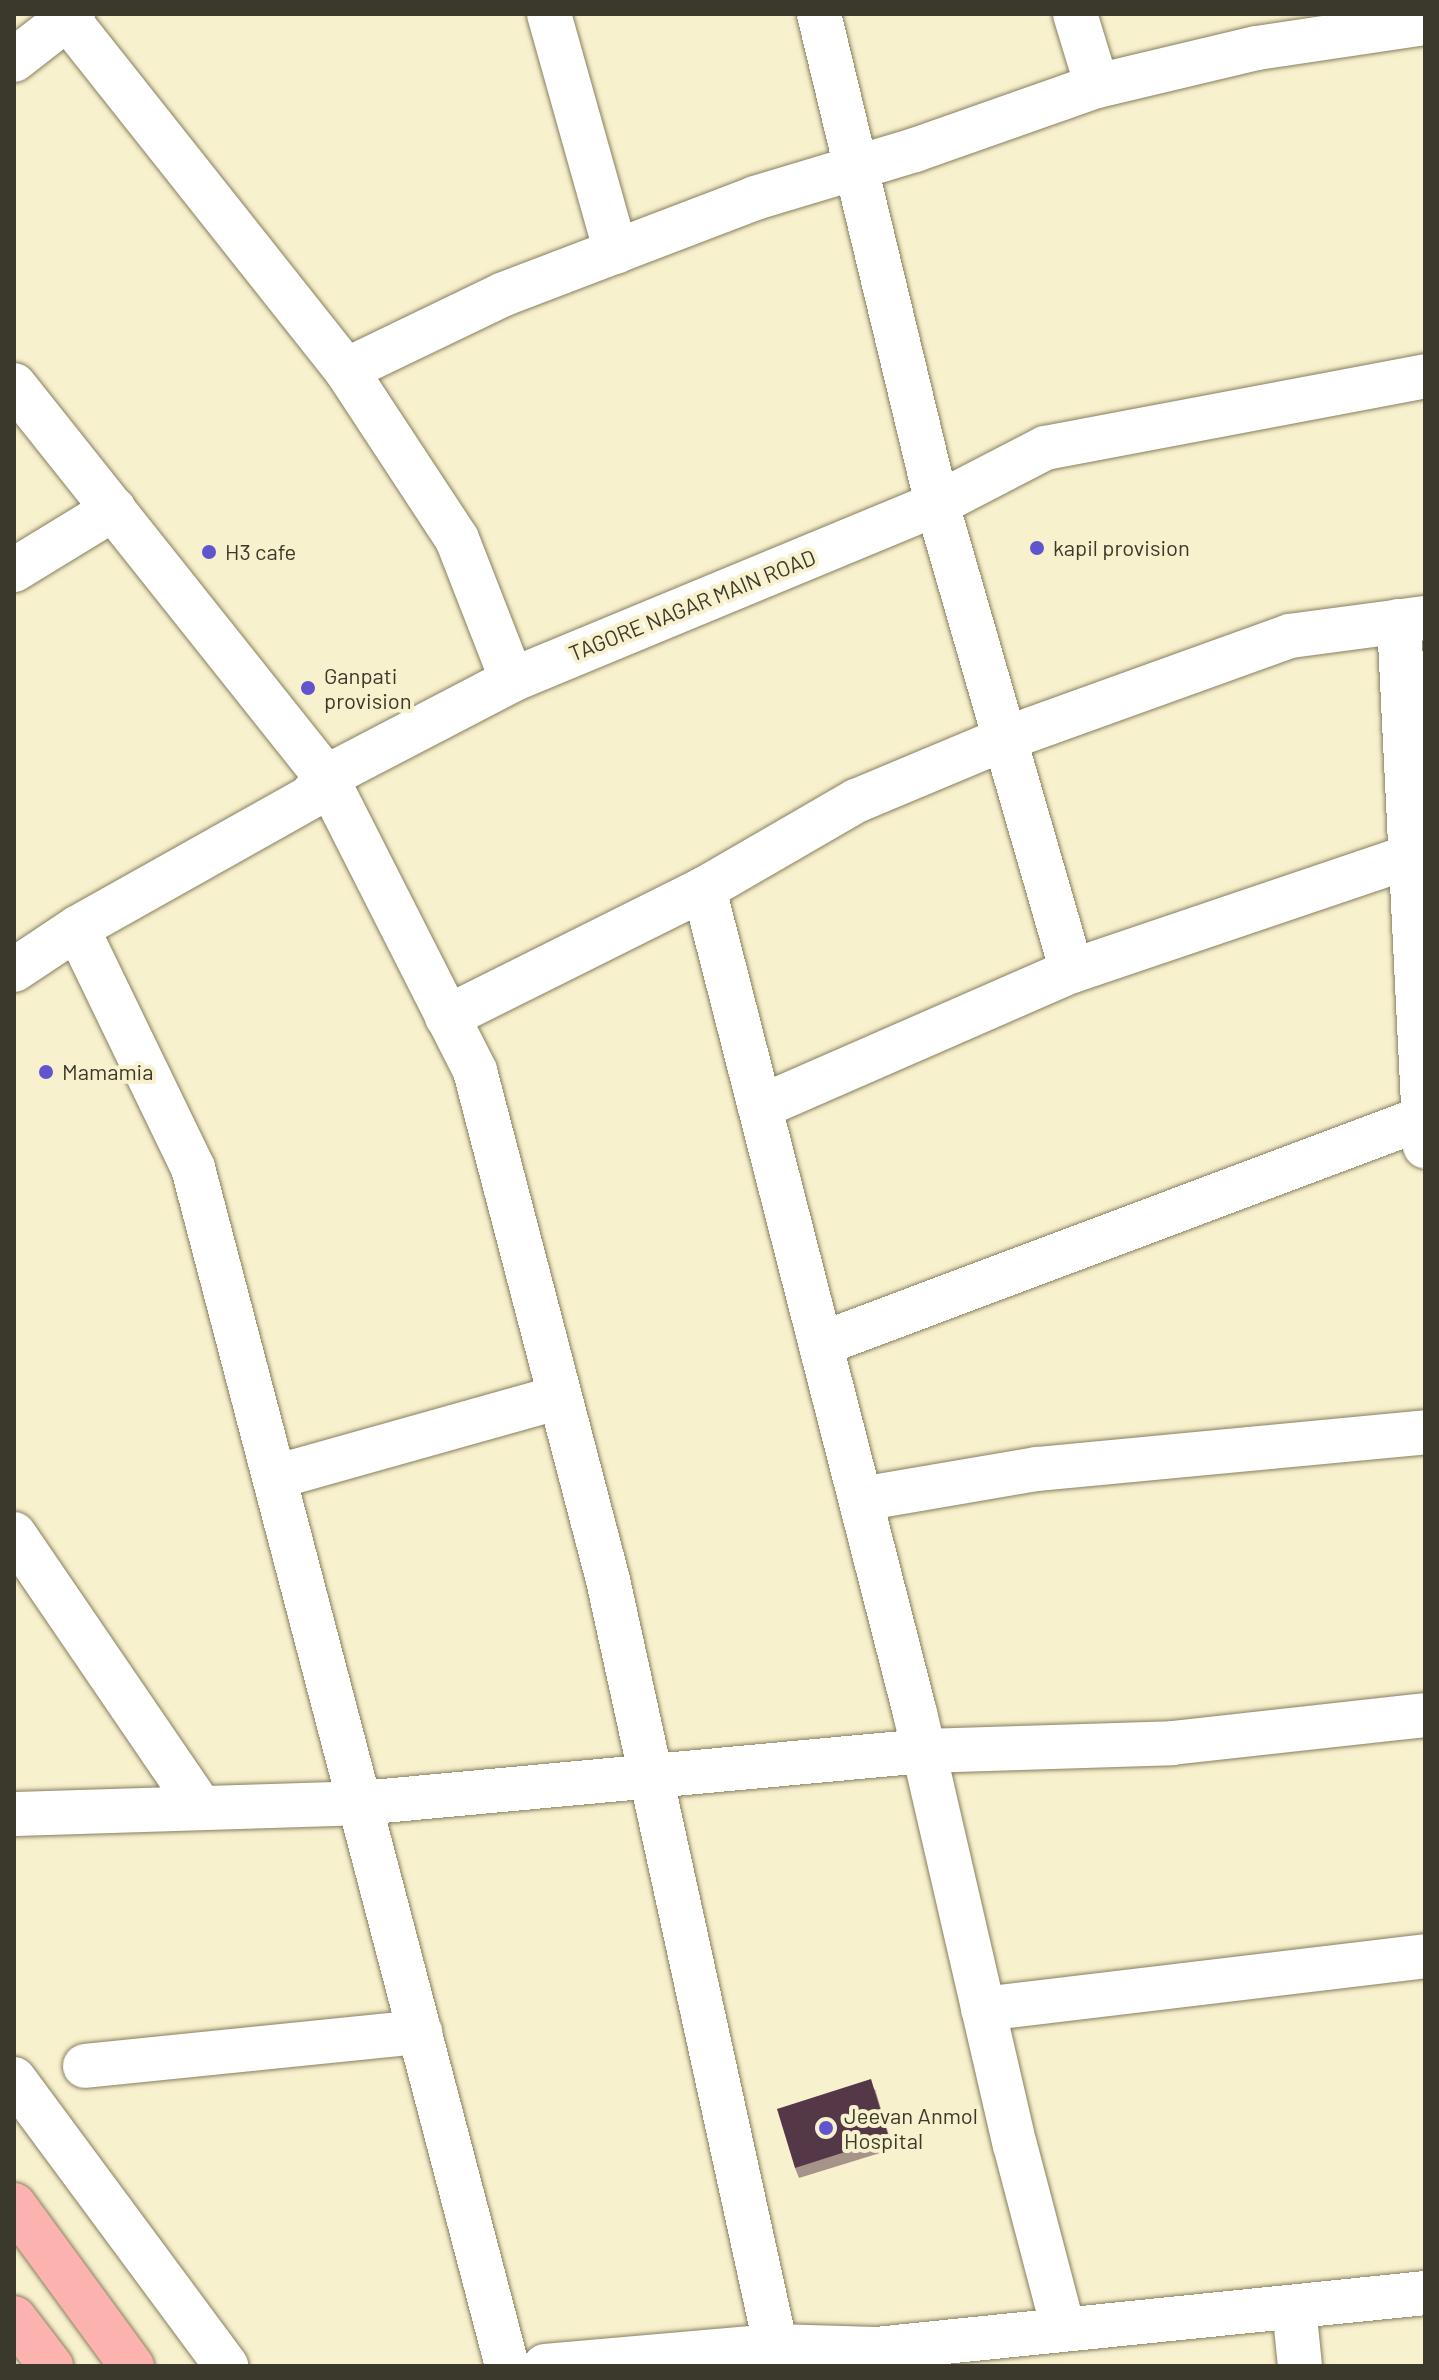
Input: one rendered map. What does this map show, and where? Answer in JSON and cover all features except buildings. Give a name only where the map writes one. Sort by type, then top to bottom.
[{"type":"highway","points":[[14,2205],[132,2366]]},
{"type":"highway","points":[[14,2318],[51,2366]]},
{"type":"street","points":[[549,14],[616,252]]},
{"type":"street","points":[[819,14],[937,504],[1072,971]]},
{"type":"street","points":[[1075,14],[1097,86]]},
{"type":"street","points":[[14,60],[70,16],[346,370],[457,539],[512,680]]},
{"type":"street","points":[[346,370],[504,294],[755,198],[858,167],[1097,86],[1350,24],[1425,23]]},
{"type":"street","name":"TAGORE NAGAR MAIN ROAD","points":[[14,970],[77,928],[310,797],[326,777],[512,680],[937,504],[1045,448],[1425,376]]},
{"type":"street","points":[[14,385],[326,777],[475,1071],[608,1580],[777,2356]]},
{"type":"street","points":[[14,570],[114,509]]},
{"type":"street","points":[[447,1017],[704,889],[856,801],[1004,739],[1290,636],[1412,620],[1411,856],[1424,1134],[821,1344]]},
{"type":"street","points":[[760,1107],[1072,971],[1411,856]]},
{"type":"street","points":[[704,889],[924,1751],[983,2009],[1063,2328]]},
{"type":"street","points":[[77,928],[193,1168],[507,2366]]},
{"type":"street","points":[[275,1477],[560,1397]]},
{"type":"street","points":[[861,1499],[1037,1469],[1425,1432]]},
{"type":"street","points":[[14,1534],[200,1807]]},
{"type":"street","points":[[14,1814],[361,1803],[924,1751],[1172,1743],[1425,1715]]},
{"type":"street","points":[[983,2009],[1425,1956]]},
{"type":"street","points":[[85,2066],[420,2032]]},
{"type":"street","points":[[14,2079],[226,2366]]},
{"type":"street","points":[[545,2366],[876,2349],[1425,2293]]},
{"type":"street","points":[[1294,2307],[1300,2366]]},
{"type":"place","name":"kapil provision","points":[[1037,548]]},
{"type":"place","name":"H3 cafe","points":[[209,552]]},
{"type":"place","name":"Ganpati provision","points":[[308,688]]},
{"type":"place","name":"Mamamia","points":[[46,1072]]},
{"type":"place","name":"Jeevan Anmol Hospital","points":[[826,2128]]}]
